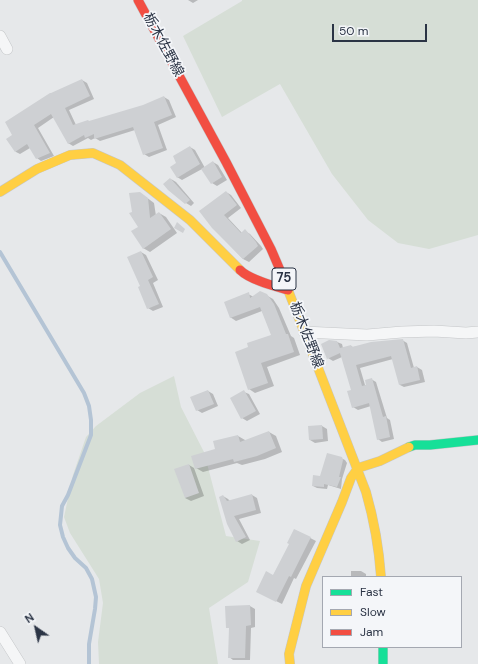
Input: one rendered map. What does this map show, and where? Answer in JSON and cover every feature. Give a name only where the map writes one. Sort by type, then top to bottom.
[{"type":"street","name":"栃木佐野線","points":[[138,0],[226,162],[271,249],[358,468],[373,515],[381,576]]},
{"type":"street","points":[[0,36],[7,49]]},
{"type":"street","points":[[0,192],[37,169],[70,155],[93,153],[120,165],[190,220],[244,274],[270,285],[288,290]]},
{"type":"street","points":[[304,332],[367,335],[402,332],[478,332]]},
{"type":"street","points":[[290,664],[288,654],[306,586],[351,478],[358,468],[380,461],[415,445],[478,440]]},
{"type":"street","points":[[0,632],[20,664]]},
{"type":"street","points":[[383,648],[383,664]]},
{"type":"shaded area","points":[[242,0],[478,0],[478,235],[429,249],[398,243],[368,220],[332,174],[280,84],[222,117],[183,36]]},
{"type":"shaded area","points":[[174,376],[181,407],[204,452],[226,536],[260,541],[248,582],[209,608],[218,664],[99,664],[98,642],[103,603],[99,579],[70,533],[64,517],[73,475],[86,437],[96,426],[140,393]]},
{"type":"building","points":[[82,79],[90,96],[65,108],[73,125],[143,105],[164,96],[172,115],[154,122],[163,148],[143,155],[133,127],[94,139],[94,134],[85,138],[84,135],[68,144],[51,114],[34,125],[50,153],[36,159],[27,144],[15,152],[6,139],[12,135],[5,122],[50,93]]},
{"type":"building","points":[[190,146],[200,164],[177,178],[170,167],[176,163],[173,156]]},
{"type":"building","points":[[213,161],[222,177],[211,184],[201,169]]},
{"type":"building","points":[[170,178],[190,200],[185,204],[163,184]]},
{"type":"building","points":[[226,191],[237,205],[224,215],[241,233],[245,229],[258,246],[243,259],[212,228],[199,211]]},
{"type":"building","points":[[140,192],[148,198],[150,218],[159,212],[171,229],[143,249],[131,231],[138,227],[129,213],[132,212],[129,193]]},
{"type":"building","points":[[177,222],[185,229],[183,233],[174,228]]},
{"type":"building","points":[[141,251],[153,277],[148,280],[159,304],[147,309],[138,287],[140,286],[127,257]]},
{"type":"building","points":[[260,291],[267,294],[274,304],[286,334],[288,334],[294,352],[261,363],[268,383],[248,390],[235,352],[248,347],[247,343],[271,335],[260,307],[230,318],[224,302],[249,292],[250,298]]},
{"type":"building","points":[[403,339],[411,368],[417,366],[420,380],[399,385],[391,356],[356,365],[362,386],[366,385],[365,380],[372,378],[383,417],[386,416],[390,437],[377,440],[369,403],[352,408],[347,391],[351,390],[340,353],[327,359],[321,344],[329,340],[337,341],[340,348],[351,345],[352,347],[371,342]]},
{"type":"building","points":[[208,390],[214,404],[196,411],[190,397]]},
{"type":"building","points":[[244,390],[256,411],[241,419],[230,398]]},
{"type":"building","points":[[322,425],[323,439],[309,440],[308,426]]},
{"type":"building","points":[[269,431],[276,448],[257,456],[234,462],[233,459],[195,469],[191,456],[215,449],[213,441],[238,435],[240,442]]},
{"type":"building","points":[[327,453],[342,457],[343,460],[339,477],[341,477],[337,487],[324,484],[324,487],[312,486],[313,475],[320,476]]},
{"type":"building","points":[[189,464],[199,493],[185,498],[174,469]]},
{"type":"building","points":[[252,494],[256,510],[234,516],[246,537],[236,542],[227,524],[219,497],[223,495],[227,501]]},
{"type":"building","points":[[294,529],[311,537],[291,577],[289,576],[276,602],[256,592],[266,571],[273,575],[289,544],[287,543]]},
{"type":"building","points":[[250,605],[251,625],[246,626],[245,658],[228,658],[229,628],[226,628],[225,606]]},
{"type":"waterway","points":[[0,252],[84,393],[89,406],[91,435],[68,495],[62,506],[60,525],[68,548],[75,558],[86,568],[92,579],[96,597],[89,644],[89,664]]},
{"type":"traffic: fast","points":[[409,447],[415,445],[478,440]]},
{"type":"traffic: fast","points":[[383,648],[383,664]]},
{"type":"traffic: slow","points":[[0,192],[37,169],[70,155],[93,153],[120,165],[190,220],[240,270]]},
{"type":"traffic: slow","points":[[283,277],[366,492],[376,534],[381,576]]},
{"type":"traffic: slow","points":[[290,664],[289,654],[306,586],[351,478],[358,468],[380,461],[409,447]]},
{"type":"traffic: jam","points":[[138,0],[226,162],[271,249],[283,277]]},
{"type":"traffic: jam","points":[[240,270],[244,274],[256,280],[288,290]]}]
